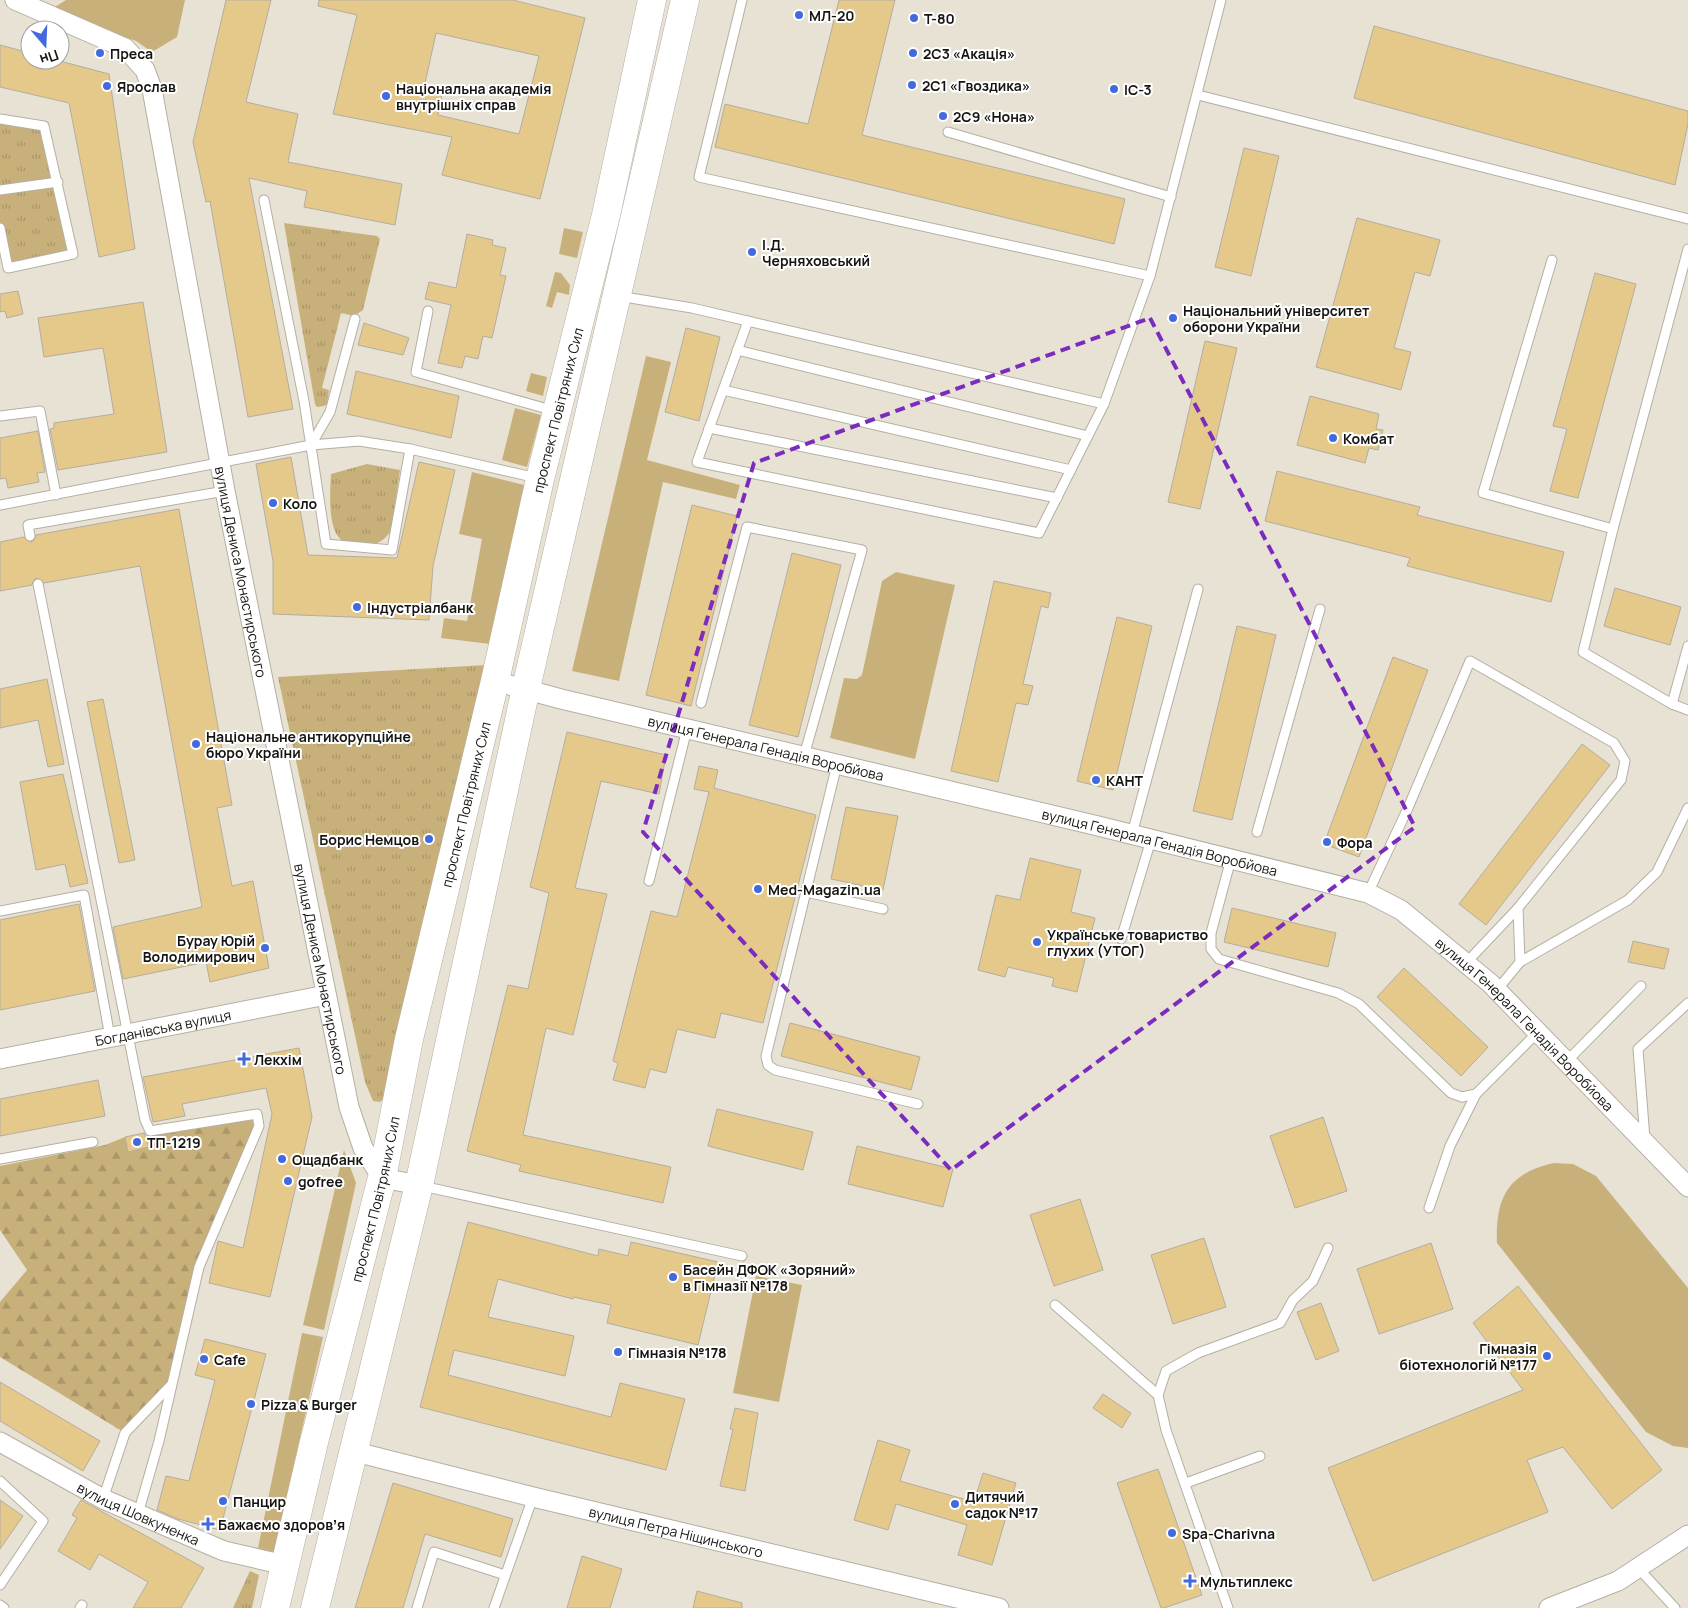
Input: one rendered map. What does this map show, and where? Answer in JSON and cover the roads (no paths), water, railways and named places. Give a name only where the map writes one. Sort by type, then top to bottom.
[{"type":"main road","name":"проспект Повітряних Сил","points":[[275,1608],[314,1442],[382,1178],[409,1039],[495,682],[540,479],[606,215],[652,0]]},
{"type":"main road","points":[[315,1608],[352,1451],[419,1186],[526,688],[685,0]]},
{"type":"street","name":"вулиця Дениса Монастирського","points":[[15,0],[125,48],[145,70],[152,88],[219,462],[349,1107],[363,1148],[382,1178]]},
{"type":"street","name":"вулиця Генерала Генадія Воробйова","points":[[495,682],[1132,834],[1368,893],[1401,910],[1466,962],[1497,990],[1539,1031],[1688,1187]]},
{"type":"street","name":"Богданівська вулиця","points":[[0,1059],[326,995]]},
{"type":"street","points":[[382,1178],[419,1186]]},
{"type":"street","name":"вулиця Шовкуненка","points":[[0,1442],[103,1499],[224,1551],[285,1565]]},
{"type":"street","name":"вулиця Петра Ніщинського","points":[[352,1451],[978,1606],[999,1608]]},
{"type":"street","points":[[1549,1608],[1618,1581],[1688,1536]]},
{"type":"lane","points":[[742,0],[699,177],[1150,276]]},
{"type":"lane","points":[[748,321],[697,462],[1039,534],[1104,404],[1150,276],[1222,0]]},
{"type":"lane","points":[[1198,95],[1688,219]]},
{"type":"lane","points":[[0,119],[44,126],[73,254],[8,268],[0,228]]},
{"type":"lane","points":[[948,132],[1171,197]]},
{"type":"lane","points":[[0,190],[58,182]]},
{"type":"lane","points":[[264,200],[311,445],[326,544],[392,550],[410,450]]},
{"type":"lane","points":[[1688,249],[1613,530],[1583,652],[1672,704],[1688,710]]},
{"type":"lane","points":[[1552,260],[1483,493],[1613,530]]},
{"type":"lane","points":[[617,296],[692,308],[1104,404]]},
{"type":"lane","points":[[428,311],[416,372],[557,411]]},
{"type":"lane","points":[[311,445],[330,412],[355,319]]},
{"type":"lane","points":[[737,350],[1088,436]]},
{"type":"lane","points":[[723,390],[1071,470]]},
{"type":"lane","points":[[0,416],[40,411],[56,495]]},
{"type":"lane","points":[[709,428],[1057,498]]},
{"type":"lane","points":[[0,505],[311,445],[359,441],[410,450],[540,479]]},
{"type":"lane","points":[[30,536],[28,525],[225,491]]},
{"type":"lane","points":[[701,703],[747,527],[862,550],[804,756]]},
{"type":"lane","points":[[38,584],[119,1036]]},
{"type":"lane","points":[[1132,834],[1198,589]]},
{"type":"lane","points":[[1257,832],[1320,609]]},
{"type":"lane","points":[[1672,704],[1688,646]]},
{"type":"lane","points":[[1368,893],[1408,808],[1470,661],[1614,743],[1624,761],[1621,780],[1518,908],[1466,962]]},
{"type":"lane","points":[[649,881],[687,729]]},
{"type":"lane","points":[[838,764],[766,1056],[768,1065],[776,1070],[918,1104]]},
{"type":"lane","points":[[1497,990],[1520,962],[1628,900],[1657,872],[1688,808]]},
{"type":"lane","points":[[1122,939],[1151,840]]},
{"type":"lane","points":[[1231,859],[1211,932],[1211,949],[1219,960],[1338,993],[1359,1004],[1451,1093],[1462,1097],[1476,1094]]},
{"type":"lane","points":[[806,892],[883,909]]},
{"type":"lane","points":[[0,911],[84,894],[119,1036],[150,1131],[257,1114],[259,1126],[199,1267],[172,1384],[138,1514]]},
{"type":"lane","points":[[1518,908],[1520,962]]},
{"type":"lane","points":[[1567,1060],[1641,986]]},
{"type":"lane","points":[[1646,1144],[1638,1049],[1688,1003]]},
{"type":"lane","points":[[1429,1208],[1450,1146],[1476,1094],[1539,1031]]},
{"type":"lane","points":[[0,1159],[94,1142]]},
{"type":"lane","points":[[419,1186],[742,1256]]},
{"type":"lane","points":[[1228,1608],[1166,1430],[1158,1395],[1166,1371],[1198,1353],[1280,1323],[1292,1300],[1313,1281],[1328,1248]]},
{"type":"lane","points":[[1054,1305],[1158,1395]]},
{"type":"lane","points":[[103,1499],[125,1433],[172,1384]]},
{"type":"lane","points":[[1186,1483],[1260,1456]]},
{"type":"lane","points":[[0,1481],[43,1521],[0,1585]]},
{"type":"lane","points":[[494,1608],[533,1497]]},
{"type":"lane","points":[[417,1608],[434,1552],[505,1576]]},
{"type":"lane","points":[[1639,1569],[1675,1608]]},
{"type":"lane","points":[[0,1605],[4,1608]]},
{"type":"place","name":"МЛ-20","points":[[799,15]]},
{"type":"place","name":"Т-80","points":[[914,18]]},
{"type":"place","name":"Преса","points":[[100,53]]},
{"type":"place","name":"2С3 «Акація»","points":[[913,53]]},
{"type":"place","name":"2С1 «Гвоздика»","points":[[912,85]]},
{"type":"place","name":"Ярослав","points":[[107,86]]},
{"type":"place","name":"ІС-3","points":[[1114,89]]},
{"type":"place","name":"Національна академія внутрішніх справ","points":[[386,96]]},
{"type":"place","name":"2С9 «Нона»","points":[[943,116]]},
{"type":"place","name":"І.Д. Черняховський","points":[[752,252]]},
{"type":"place","name":"Національний університет оборони України","points":[[1173,318]]},
{"type":"place","name":"Комбат","points":[[1333,438]]},
{"type":"place","name":"Коло","points":[[273,503]]},
{"type":"place","name":"Індустріалбанк","points":[[357,607]]},
{"type":"place","name":"Національне антикорупційне бюро України","points":[[196,744]]},
{"type":"place","name":"КАНТ","points":[[1096,780]]},
{"type":"place","name":"Борис Немцов","points":[[429,839]]},
{"type":"place","name":"Фора","points":[[1327,842]]},
{"type":"place","name":"Med-Magazin.ua","points":[[758,889]]},
{"type":"place","name":"Українське товариство глухих (УТОГ)","points":[[1037,942]]},
{"type":"place","name":"Бурау Юрій Володимирович","points":[[265,948]]},
{"type":"place","name":"Лекхім","points":[[244,1059]]},
{"type":"place","name":"ТП-1219","points":[[137,1142]]},
{"type":"place","name":"Ощадбанк","points":[[282,1159]]},
{"type":"place","name":"gofree","points":[[288,1181]]},
{"type":"place","name":"Басейн ДФОК «Зоряний» в Гімназії №178","points":[[673,1277]]},
{"type":"place","name":"Гімназія №178","points":[[618,1352]]},
{"type":"place","name":"Гімназія біотехнологій №177","points":[[1547,1356]]},
{"type":"place","name":"Cafe","points":[[204,1359]]},
{"type":"place","name":"Pizza & Burger","points":[[251,1404]]},
{"type":"place","name":"Панцир","points":[[223,1501]]},
{"type":"place","name":"Дитячий садок №17","points":[[955,1504]]},
{"type":"place","name":"Бажаємо здоровʼя","points":[[208,1524]]},
{"type":"place","name":"Spa-Charivna","points":[[1172,1533]]},
{"type":"place","name":"Мультиплекс","points":[[1190,1581]]}]
